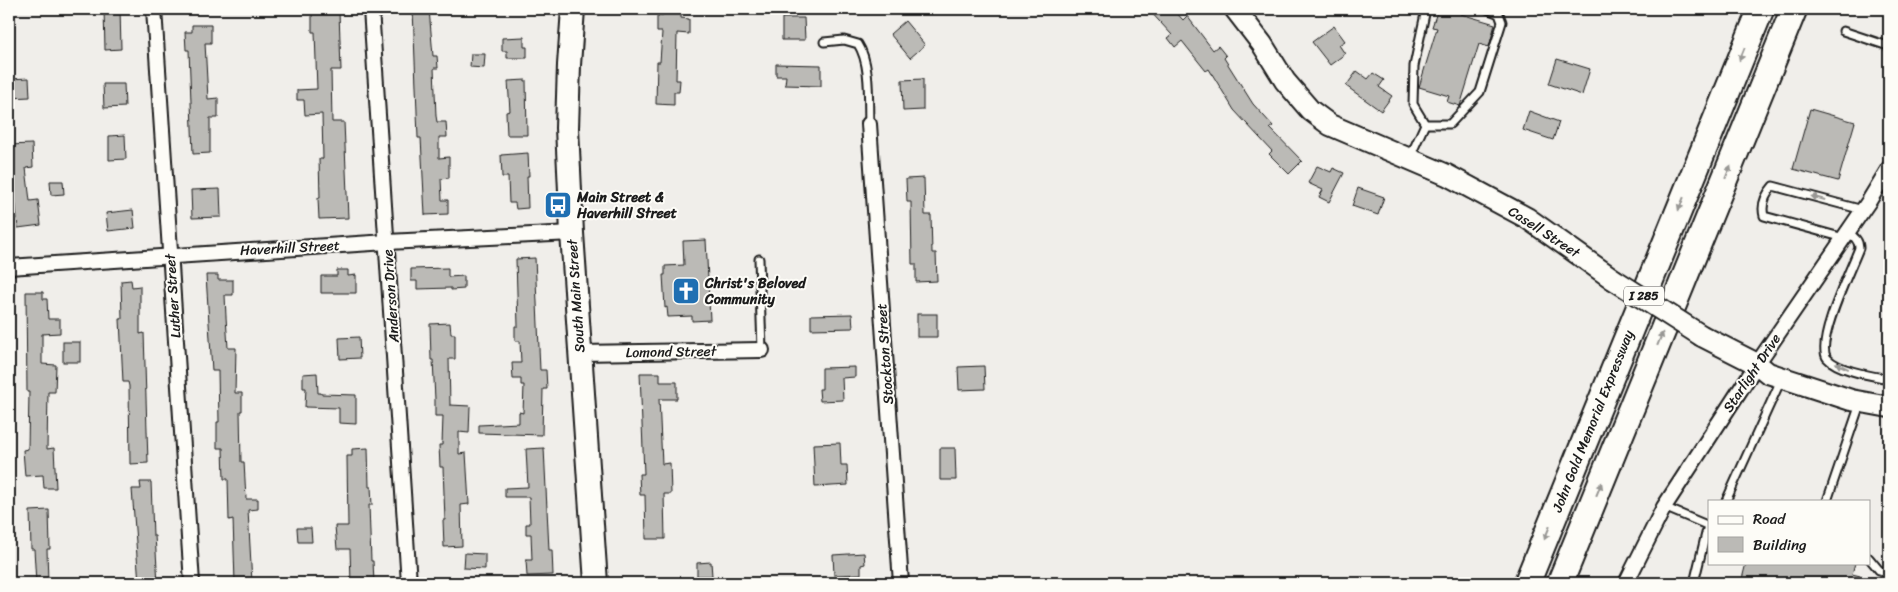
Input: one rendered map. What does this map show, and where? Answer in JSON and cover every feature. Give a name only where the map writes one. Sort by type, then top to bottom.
[{"type":"highway","name":"John Gold Memorial Expressway","points":[[1527,583],[1761,9]]},
{"type":"highway","name":"I 285","points":[[1560,583],[1794,9]]},
{"type":"main road","name":"South Main Street","points":[[573,9],[568,66],[567,128],[572,233],[596,583]]},
{"type":"street","name":"Luther Street","points":[[154,9],[192,583]]},
{"type":"street","name":"Anderson Drive","points":[[371,9],[409,583]]},
{"type":"street","name":"Casell Street","points":[[1235,9],[1262,44],[1285,81],[1310,110],[1330,125],[1447,175],[1527,218],[1613,279],[1702,336],[1757,364],[1768,372],[1860,402],[1889,407]]},
{"type":"street","name":"Stockton Street","points":[[869,124],[901,583]]},
{"type":"street","name":"Starlight Drive","points":[[1626,583],[1664,507],[1757,364],[1864,210],[1889,168]]},
{"type":"street","name":"Haverhill Street","points":[[9,267],[171,255],[572,233]]},
{"type":"street","name":"Lomond Street","points":[[580,353],[762,350]]},
{"type":"lane","points":[[1424,124],[1413,104],[1414,66],[1426,9]]},
{"type":"lane","points":[[1424,124],[1450,124],[1480,92],[1502,22],[1499,14],[1487,9]]},
{"type":"lane","points":[[1843,31],[1885,45],[1889,44]]},
{"type":"lane","points":[[824,42],[844,40],[858,44],[863,52],[869,124]]},
{"type":"lane","points":[[1409,159],[1424,124]]},
{"type":"lane","points":[[1864,210],[1773,186],[1767,192],[1762,211],[1764,216],[1846,236],[1854,236],[1859,244],[1859,248],[1827,328],[1824,349],[1827,358],[1838,365],[1889,379]]},
{"type":"lane","points":[[759,259],[762,350]]},
{"type":"lane","points":[[1726,500],[1782,377]]},
{"type":"lane","points":[[1827,500],[1860,402]]},
{"type":"lane","points":[[1664,507],[1708,526]]},
{"type":"lane","points":[[1694,583],[1708,530]]},
{"type":"lane","points":[[1870,559],[1879,570],[1889,573]]},
{"type":"building","points":[[104,9],[120,9],[121,49],[105,50]]},
{"type":"building","points":[[413,9],[429,9],[433,56],[437,56],[438,68],[434,68],[436,116],[437,122],[446,122],[447,137],[439,137],[439,158],[449,157],[449,178],[441,179],[442,200],[448,200],[448,214],[425,215],[421,138],[418,138]]},
{"type":"building","points":[[662,9],[681,9],[681,18],[689,19],[689,34],[677,33],[676,80],[680,80],[679,92],[674,92],[674,105],[656,104],[657,62],[660,62],[662,32],[657,32],[657,16],[662,16]]},
{"type":"building","points":[[1148,9],[1173,9],[1183,20],[1187,16],[1213,50],[1218,46],[1226,56],[1224,58],[1253,104],[1273,126],[1270,128],[1302,161],[1289,174],[1269,154],[1272,151],[1234,110],[1209,69],[1206,71],[1182,41],[1175,47],[1168,38],[1172,35]]},
{"type":"building","points":[[1438,9],[1463,9],[1461,14],[1495,24],[1489,47],[1479,44],[1460,106],[1447,102],[1449,96],[1419,87],[1437,28],[1432,27]]},
{"type":"building","points":[[339,12],[341,70],[331,70],[332,122],[344,122],[348,218],[319,219],[319,159],[323,159],[322,114],[305,115],[304,100],[297,100],[297,90],[317,89],[315,32],[312,32],[312,13]]},
{"type":"building","points":[[782,18],[804,18],[805,40],[782,40]]},
{"type":"building","points":[[905,21],[925,45],[910,58],[890,34]]},
{"type":"building","points":[[192,25],[211,25],[211,43],[205,43],[208,99],[218,98],[218,118],[210,118],[210,153],[193,154],[189,50],[186,50],[185,32],[192,32]]},
{"type":"building","points":[[1334,26],[1345,41],[1339,45],[1345,54],[1330,65],[1312,42]]},
{"type":"building","points":[[524,37],[524,47],[527,47],[527,58],[507,58],[507,51],[502,51],[502,38]]},
{"type":"building","points":[[471,54],[485,54],[484,68],[470,67]]},
{"type":"building","points":[[1557,59],[1590,69],[1582,95],[1549,84]]},
{"type":"building","points":[[776,64],[821,65],[821,86],[785,85],[786,76],[776,76]]},
{"type":"building","points":[[1357,71],[1368,79],[1373,73],[1384,80],[1379,87],[1392,96],[1381,111],[1346,86]]},
{"type":"building","points":[[29,78],[30,97],[9,98],[9,79]]},
{"type":"building","points":[[923,79],[923,110],[903,111],[902,80]]},
{"type":"building","points":[[526,80],[527,135],[507,135],[506,112],[510,111],[508,81]]},
{"type":"building","points":[[103,84],[124,84],[125,107],[104,108]]},
{"type":"building","points":[[1810,109],[1855,122],[1838,181],[1793,169]]},
{"type":"building","points":[[1529,111],[1559,122],[1553,140],[1523,130]]},
{"type":"building","points":[[125,135],[126,159],[109,160],[109,136]]},
{"type":"building","points":[[32,144],[33,167],[26,168],[30,201],[38,200],[41,225],[18,228],[9,145]]},
{"type":"building","points":[[528,153],[528,208],[516,209],[515,203],[509,203],[508,177],[502,177],[501,155]]},
{"type":"building","points":[[1317,166],[1331,172],[1333,168],[1344,173],[1329,202],[1319,197],[1323,190],[1308,183]]},
{"type":"building","points":[[924,178],[925,215],[931,215],[932,253],[936,253],[937,281],[916,282],[916,264],[912,264],[911,202],[907,202],[906,179]]},
{"type":"building","points":[[50,181],[63,181],[64,194],[51,195]]},
{"type":"building","points":[[1358,188],[1384,197],[1378,215],[1352,206]]},
{"type":"building","points":[[220,189],[221,217],[192,218],[191,190]]},
{"type":"building","points":[[133,210],[135,228],[108,231],[106,213]]},
{"type":"building","name":"Christ's Beloved Community","points":[[706,240],[710,320],[692,321],[692,316],[668,317],[667,307],[665,308],[663,275],[665,275],[665,266],[684,265],[683,241]]},
{"type":"building","points":[[535,258],[540,370],[546,370],[547,389],[543,389],[542,435],[479,433],[479,425],[519,423],[519,412],[523,413],[524,385],[521,385],[521,379],[513,379],[512,363],[521,363],[520,341],[515,341],[515,326],[518,326],[516,259]]},
{"type":"building","points":[[448,268],[448,277],[464,276],[464,289],[417,289],[417,281],[411,281],[411,269]]},
{"type":"building","points":[[337,270],[348,270],[348,276],[356,275],[356,293],[321,293],[321,276],[337,276]]},
{"type":"building","points":[[206,275],[218,275],[218,280],[233,280],[233,295],[225,295],[228,348],[236,348],[235,393],[242,393],[242,411],[240,411],[241,462],[244,462],[246,499],[258,499],[258,509],[248,510],[252,583],[235,583],[233,519],[229,520],[228,479],[224,479],[223,448],[217,448],[217,422],[219,422],[218,371],[212,371]]},
{"type":"building","points":[[131,280],[132,287],[140,286],[140,334],[144,333],[148,463],[130,464],[129,386],[128,382],[123,382],[120,319],[122,319],[121,281]]},
{"type":"building","points":[[26,292],[43,292],[43,299],[47,299],[48,319],[60,319],[60,333],[42,334],[42,364],[56,365],[55,392],[48,392],[47,449],[54,448],[56,488],[44,488],[43,475],[25,476],[23,450],[28,449],[29,392],[27,392]]},
{"type":"building","points":[[852,314],[853,328],[811,329],[811,315]]},
{"type":"building","points":[[917,314],[937,314],[937,337],[917,337]]},
{"type":"building","points":[[450,323],[451,334],[455,334],[455,359],[449,359],[450,405],[470,406],[469,433],[459,432],[459,454],[466,453],[469,504],[461,505],[462,546],[444,547],[443,467],[440,467],[439,445],[442,445],[443,416],[435,416],[430,324]]},
{"type":"building","points":[[359,337],[360,358],[340,359],[339,338]]},
{"type":"building","points":[[63,342],[80,342],[80,362],[63,362]]},
{"type":"building","points":[[984,366],[985,389],[959,390],[958,367]]},
{"type":"building","points":[[855,367],[855,377],[842,378],[843,400],[820,401],[819,389],[822,389],[822,368]]},
{"type":"building","points":[[317,373],[318,393],[356,395],[356,424],[339,423],[339,408],[305,407],[306,388],[303,388],[303,374]]},
{"type":"building","points":[[640,373],[660,373],[660,382],[677,382],[677,399],[659,399],[662,464],[670,463],[671,494],[664,494],[665,539],[646,539],[645,495],[640,495],[639,474],[644,474]]},
{"type":"building","points":[[840,443],[841,465],[847,465],[848,485],[815,487],[813,444]]},
{"type":"building","points":[[368,448],[369,487],[371,487],[372,505],[369,505],[371,561],[373,561],[374,583],[351,583],[350,549],[337,549],[335,526],[348,526],[347,456],[352,456],[352,449]]},
{"type":"building","points":[[544,448],[549,550],[552,550],[553,575],[527,576],[526,560],[532,560],[531,534],[526,534],[526,524],[530,524],[529,497],[505,497],[505,488],[528,487],[526,449]]},
{"type":"building","points":[[940,448],[955,448],[956,480],[940,480]]},
{"type":"building","points":[[140,482],[151,482],[153,536],[155,536],[158,583],[139,583],[132,489],[141,489]]},
{"type":"building","points":[[49,510],[50,549],[47,549],[48,583],[36,583],[34,549],[31,549],[30,511]]},
{"type":"building","points":[[297,528],[311,528],[312,542],[298,542]]},
{"type":"building","points":[[465,553],[485,554],[485,569],[464,568]]},
{"type":"building","points":[[864,553],[865,564],[861,565],[861,574],[834,575],[833,555]]},
{"type":"building","points":[[711,562],[712,576],[697,576],[697,563]]},
{"type":"building","points":[[1746,564],[1855,564],[1852,574],[1873,579],[1873,583],[1741,583]]},
{"type":"place","name":"Main Street & Haverhill Street","points":[[558,205]]},
{"type":"place","name":"Christ's Beloved Community","points":[[686,291]]}]
